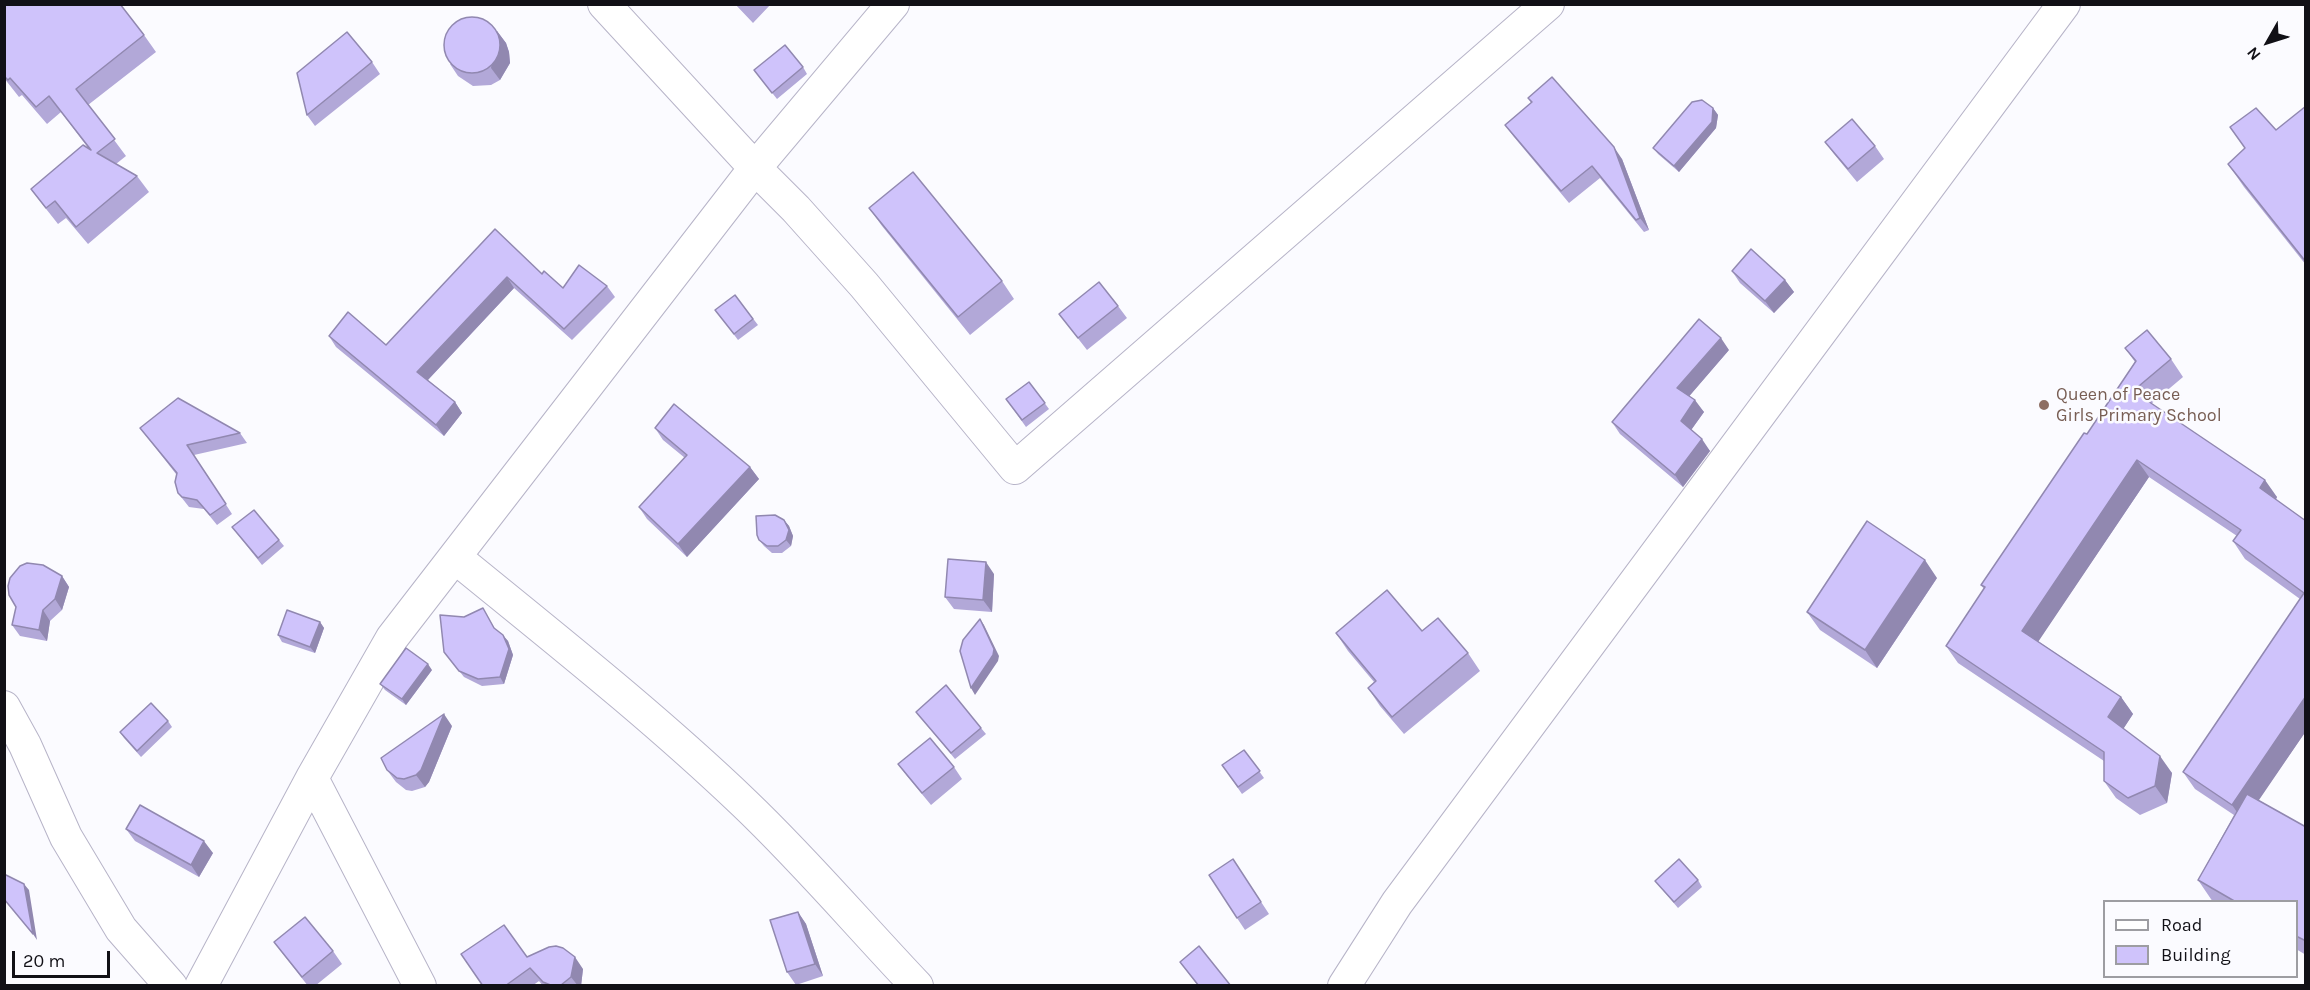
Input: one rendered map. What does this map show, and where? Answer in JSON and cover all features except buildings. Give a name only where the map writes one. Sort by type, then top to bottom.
[{"type":"street","points":[[604,4],[864,285],[1015,468],[1548,4]]},
{"type":"street","points":[[201,986],[312,778],[392,638],[755,168],[893,4]]},
{"type":"street","points":[[1344,986],[1397,903],[2064,4]]},
{"type":"street","points":[[456,558],[598,674],[744,803],[800,858],[917,986]]},
{"type":"street","points":[[4,707],[25,746],[66,837],[84,868],[121,929],[171,986]]},
{"type":"street","points":[[312,778],[420,986]]},
{"type":"place","name":"Queen of Peace Girls Primary School","points":[[2044,405]]}]
